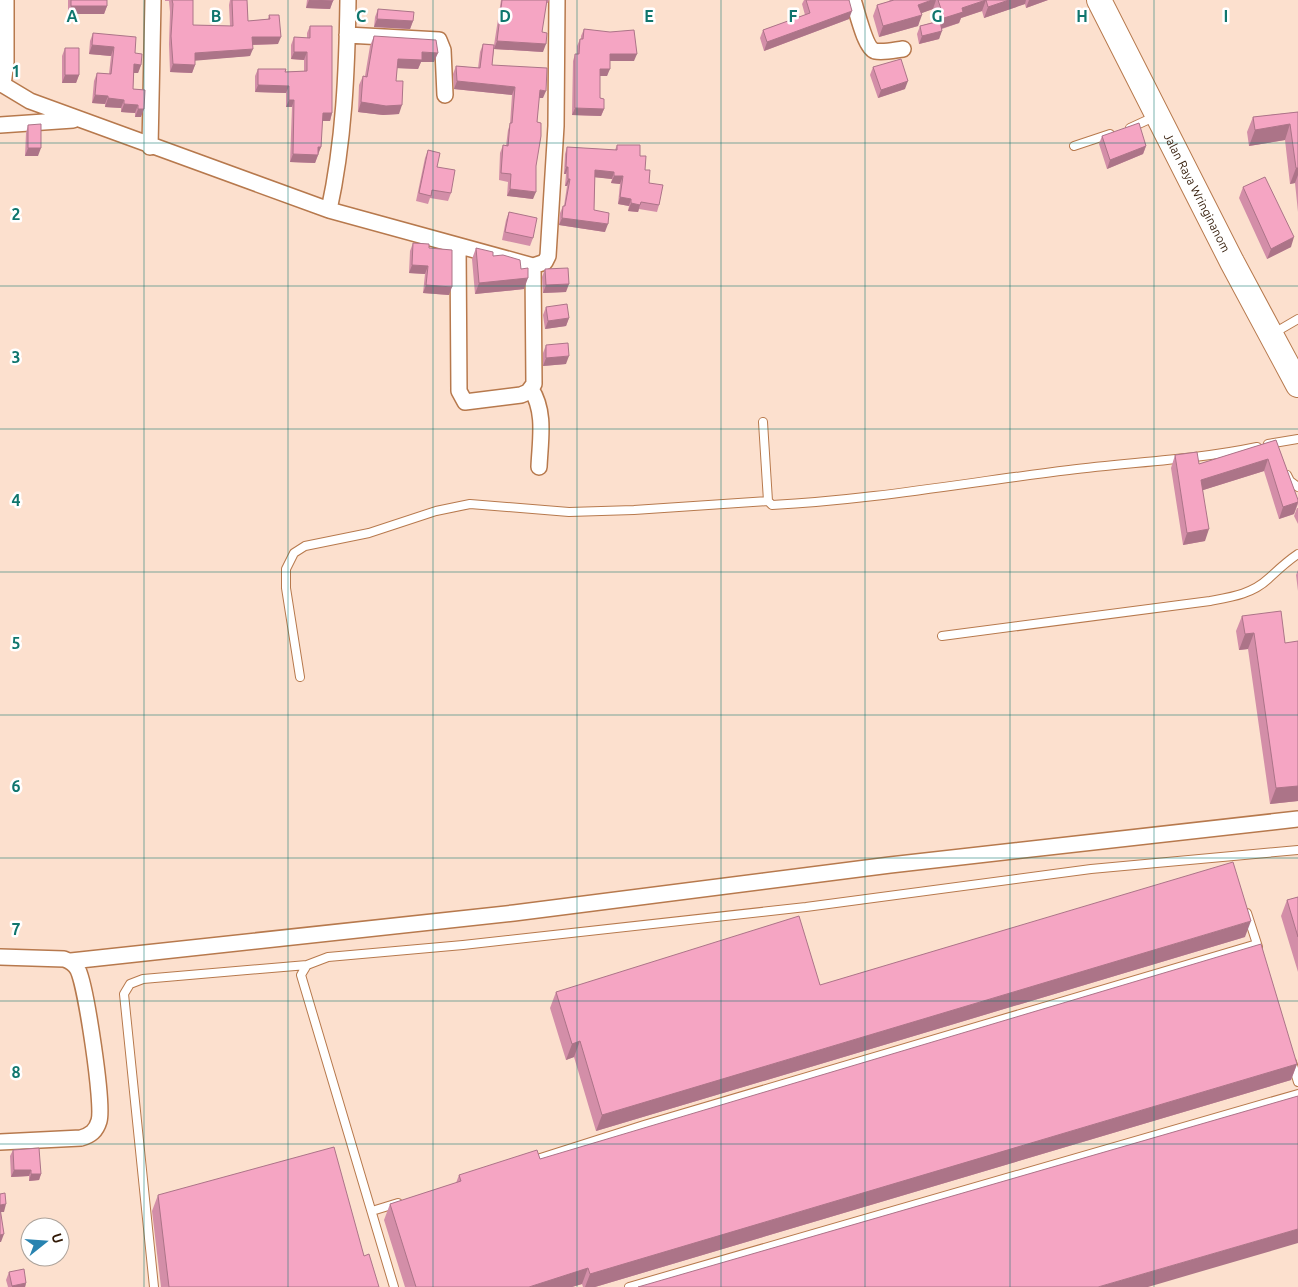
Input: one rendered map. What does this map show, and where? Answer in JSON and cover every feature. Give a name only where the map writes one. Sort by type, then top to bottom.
[{"type":"main road","name":"Jalan Raya Wringinanom","points":[[1100,0],[1158,115],[1276,331],[1298,385]]},
{"type":"street","points":[[6,0],[6,62],[1,84],[30,101],[150,147],[189,158],[329,210],[533,266],[545,262],[548,256],[556,126],[557,0]]},
{"type":"street","points":[[150,147],[153,0]]},
{"type":"street","points":[[329,210],[342,116],[348,0]]},
{"type":"street","points":[[853,0],[866,41],[872,50],[877,52],[904,49]]},
{"type":"street","points":[[347,35],[439,40],[443,50],[445,95]]},
{"type":"street","points":[[0,125],[80,120]]},
{"type":"street","points":[[458,246],[460,396],[462,400],[469,403],[521,395],[531,389],[534,379],[533,266]]},
{"type":"street","points":[[531,389],[538,400],[541,413],[539,467]]},
{"type":"street","points":[[71,962],[514,913],[890,865],[1298,820]]},
{"type":"street","points":[[0,957],[64,959],[78,968],[85,990],[101,1109],[95,1130],[90,1135],[81,1138],[0,1142]]},
{"type":"lane","points":[[1125,130],[1158,115]]},
{"type":"lane","points":[[1074,146],[1117,132]]},
{"type":"lane","points":[[1276,331],[1298,319]]},
{"type":"lane","points":[[763,422],[768,501],[772,506],[902,492],[1070,470],[1224,454],[1298,439]]},
{"type":"lane","points":[[1274,443],[1277,451]]},
{"type":"lane","points":[[1283,467],[1290,481],[1298,487]]},
{"type":"lane","points":[[300,677],[286,588],[286,568],[294,553],[305,546],[369,533],[436,512],[470,504],[569,512],[634,510],[768,501]]},
{"type":"lane","points":[[942,636],[1210,601],[1242,594],[1268,579],[1280,566],[1298,554]]},
{"type":"lane","points":[[154,1287],[124,994],[130,984],[143,979],[307,964],[328,957],[463,945],[806,907],[1091,869],[1298,850]]},
{"type":"lane","points":[[1230,856],[1233,865]]},
{"type":"lane","points":[[1244,900],[1260,953]]},
{"type":"lane","points":[[522,1164],[644,1125],[1257,944]]},
{"type":"lane","points":[[307,964],[301,975],[394,1287]]},
{"type":"lane","points":[[1290,1054],[1298,1082]]},
{"type":"lane","points":[[629,1287],[1298,1094]]},
{"type":"lane","points":[[372,1211],[409,1200]]},
{"type":"building","points":[[71,0],[107,0],[107,6],[71,6]]},
{"type":"building","points":[[172,0],[193,0],[193,25],[233,26],[232,0],[247,0],[248,21],[270,19],[269,15],[279,15],[281,37],[252,37],[253,49],[195,53],[195,65],[173,64],[171,36]]},
{"type":"building","points":[[502,0],[547,0],[542,32],[547,33],[546,44],[497,41]]},
{"type":"building","points":[[806,0],[849,0],[852,11],[767,42],[763,30],[810,13]]},
{"type":"building","points":[[894,0],[932,0],[918,5],[922,15],[883,26],[877,5]]},
{"type":"building","points":[[938,0],[986,0],[962,8],[963,12],[944,18]]},
{"type":"building","points":[[986,0],[1009,0],[988,7]]},
{"type":"building","points":[[378,9],[414,12],[413,21],[377,19]]},
{"type":"building","points":[[940,21],[942,31],[922,36],[920,26]]},
{"type":"building","points":[[310,26],[332,26],[332,113],[323,113],[321,147],[318,147],[318,155],[293,154],[294,100],[289,100],[289,86],[258,85],[258,69],[286,69],[285,72],[307,71],[307,52],[294,52],[294,37],[310,38]]},
{"type":"building","points":[[584,29],[610,32],[634,30],[637,54],[610,54],[610,69],[600,69],[600,98],[604,99],[604,109],[575,108],[575,54],[579,54],[580,39],[583,39]]},
{"type":"building","points":[[93,33],[136,37],[135,53],[142,54],[141,65],[134,64],[133,89],[145,90],[144,109],[138,109],[138,105],[124,104],[124,100],[95,95],[97,73],[111,74],[114,47],[92,45]]},
{"type":"building","points":[[374,36],[436,40],[438,53],[422,52],[422,60],[398,59],[396,81],[403,81],[402,105],[386,106],[361,102],[363,76],[367,77]]},
{"type":"building","points":[[483,44],[494,45],[492,65],[547,68],[546,91],[540,90],[537,122],[541,123],[541,136],[536,166],[536,192],[510,189],[511,174],[501,173],[503,145],[508,146],[510,123],[512,123],[515,87],[457,81],[456,66],[480,68]]},
{"type":"building","points":[[65,48],[79,48],[79,75],[65,75]]},
{"type":"building","points":[[901,59],[908,81],[881,90],[873,67]]},
{"type":"building","points":[[1298,112],[1298,168],[1296,168],[1290,124],[1255,130],[1253,117]]},
{"type":"building","points":[[1139,123],[1146,146],[1110,160],[1102,136]]},
{"type":"building","points":[[41,124],[41,148],[28,148],[28,125]]},
{"type":"building","points":[[617,145],[640,145],[640,156],[646,156],[645,170],[650,170],[649,183],[663,185],[659,205],[641,202],[640,205],[631,203],[631,199],[620,197],[623,176],[614,176],[614,172],[595,170],[594,210],[609,213],[608,224],[562,218],[570,179],[568,179],[568,167],[566,167],[567,147],[617,150]]},
{"type":"building","points":[[428,150],[440,153],[437,167],[455,170],[451,193],[432,190],[431,196],[419,193]]},
{"type":"building","points":[[1265,177],[1294,237],[1271,249],[1243,187]]},
{"type":"building","points":[[509,212],[537,218],[533,238],[505,232]]},
{"type":"building","points":[[413,243],[429,244],[429,248],[452,250],[452,287],[426,285],[428,266],[412,265]]},
{"type":"building","points":[[476,248],[493,252],[493,256],[503,255],[520,260],[521,269],[528,268],[528,278],[479,283]]},
{"type":"building","points":[[568,268],[569,284],[546,285],[545,269]]},
{"type":"building","points":[[567,304],[569,318],[548,321],[546,307]]},
{"type":"building","points":[[568,343],[569,356],[546,358],[546,345]]},
{"type":"building","points":[[1276,440],[1298,502],[1283,507],[1268,459],[1201,480],[1209,529],[1187,533],[1175,455],[1197,452],[1199,464]]},
{"type":"building","points":[[1281,611],[1285,643],[1298,641],[1298,786],[1276,788],[1254,633],[1245,634],[1242,616]]},
{"type":"building","points":[[1233,862],[1251,921],[602,1115],[580,1041],[572,1044],[556,992],[799,916],[820,985]]},
{"type":"building","points":[[1298,897],[1298,937],[1287,900]]},
{"type":"building","points":[[1261,944],[1297,1064],[590,1274],[588,1268],[529,1287],[416,1287],[390,1204],[461,1181],[459,1175],[537,1150],[540,1159]]},
{"type":"building","points":[[1298,1096],[1298,1229],[1098,1287],[638,1287]]},
{"type":"building","points":[[334,1147],[364,1256],[369,1254],[379,1287],[169,1287],[158,1195]]},
{"type":"building","points":[[39,1148],[41,1174],[31,1174],[31,1170],[14,1170],[13,1150]]},
{"type":"building","points":[[5,1193],[6,1204],[0,1205],[0,1194]]},
{"type":"building","points":[[0,1208],[4,1234],[0,1235]]},
{"type":"building","points":[[24,1269],[26,1283],[12,1286],[9,1272]]}]
